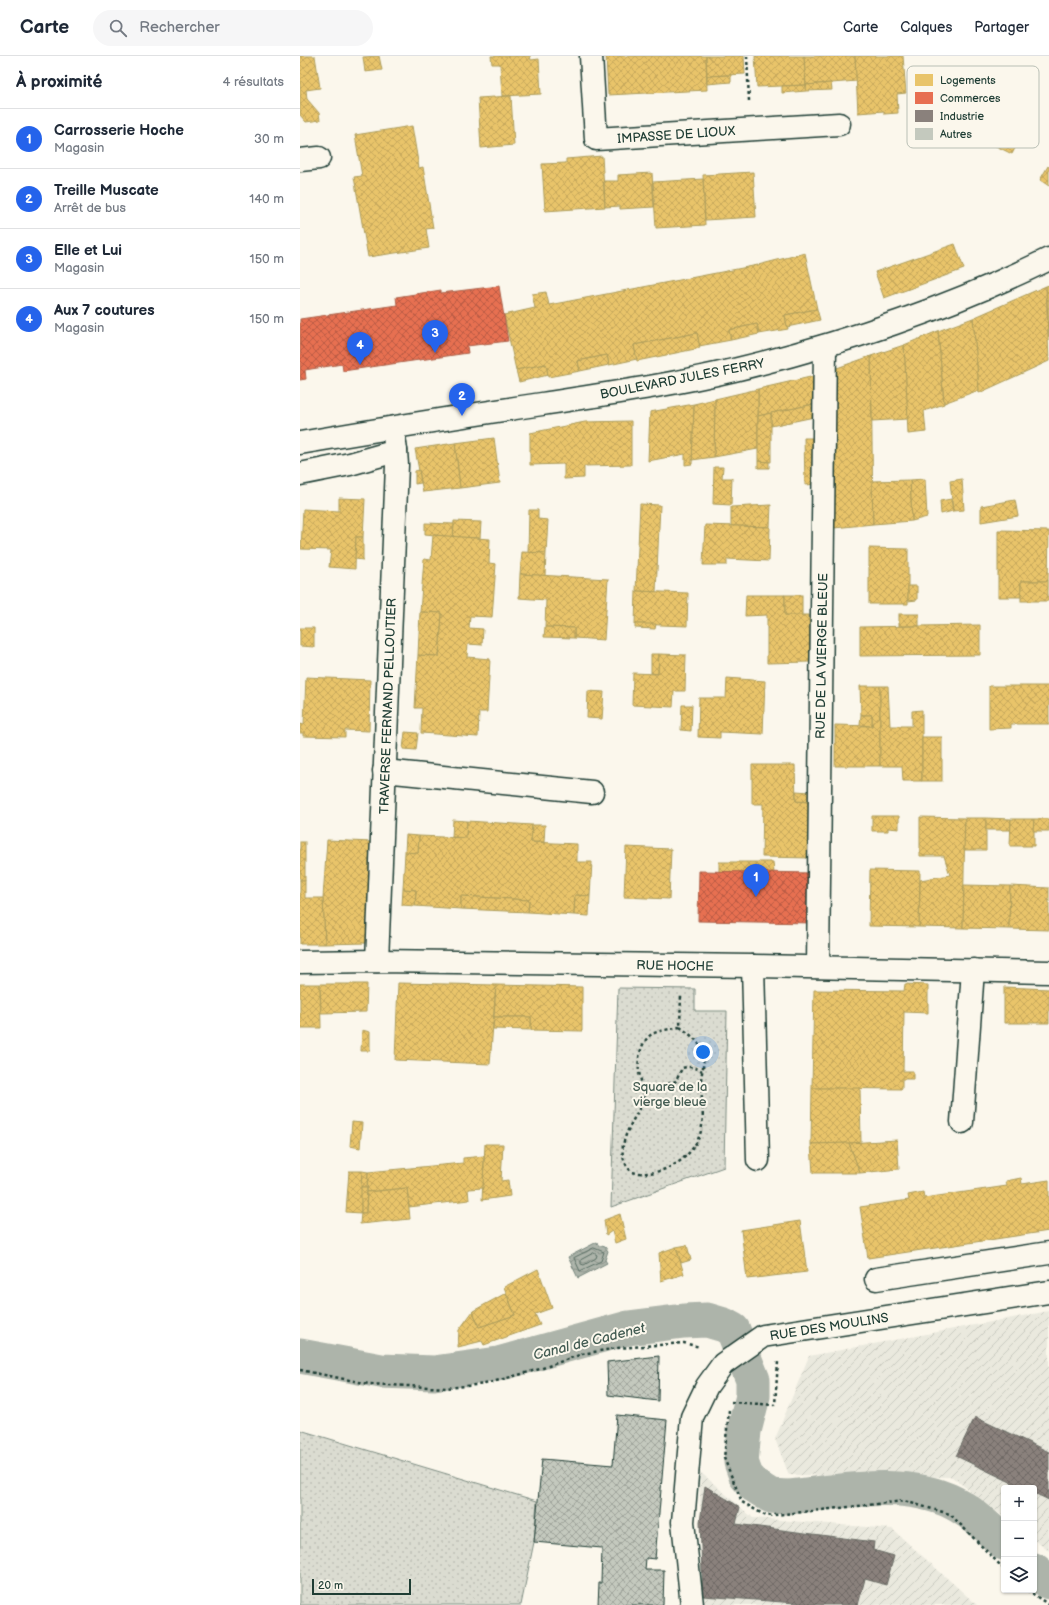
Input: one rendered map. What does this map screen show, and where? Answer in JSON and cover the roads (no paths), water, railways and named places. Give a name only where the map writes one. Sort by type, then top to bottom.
[{"type":"street","name":"IMPASSE DE LIOUX","points":[[591,56],[596,139],[840,124]]},
{"type":"street","name":"BOULEVARD JULES FERRY","points":[[300,443],[653,386],[734,370],[825,346],[959,300],[1049,259]]},
{"type":"street","name":"RUE DE LA VIERGE BLEUE","points":[[818,967],[825,346]]},
{"type":"street","name":"TRAVERSE FERNAND PELLOUTIER","points":[[377,961],[397,465],[392,427]]},
{"type":"street","points":[[300,474],[350,464],[396,451]]},
{"type":"street","points":[[384,771],[592,792]]},
{"type":"street","name":"RUE HOCHE","points":[[300,962],[377,961],[682,965],[1049,972]]},
{"type":"street","points":[[753,966],[758,1160]]},
{"type":"street","points":[[962,1122],[973,970]]},
{"type":"street","points":[[876,1279],[1049,1253]]},
{"type":"street","name":"RUE DES MOULINS","points":[[692,1605],[682,1522],[692,1417],[706,1386],[723,1364],[763,1336],[1049,1292]]},
{"type":"water","points":[[597,1242],[598,1245],[605,1247],[608,1251],[605,1260],[607,1263],[578,1278],[568,1257]]},
{"type":"waterway","name":"Canal de Cadenet","points":[[300,1356],[381,1371],[434,1373],[498,1364],[628,1328],[684,1321],[707,1320],[724,1325],[733,1330],[753,1380],[753,1396],[744,1431],[741,1462],[746,1476],[755,1486],[771,1496],[787,1497],[872,1489],[893,1489],[935,1495],[954,1503],[967,1511],[1001,1540]]},
{"type":"waterway","name":"Canal de Cadenet","points":[[1037,1572],[1049,1582]]},
{"type":"place","name":"Elle et Lui","points":[[435,353]]},
{"type":"place","name":"Aux 7 coutures","points":[[360,365]]},
{"type":"place","name":"Treille Muscate","points":[[462,416]]},
{"type":"place","name":"Carrosserie Hoche","points":[[756,897]]},
{"type":"park label","name":"Square de la vierge bleue","points":[[670,1094]]}]
